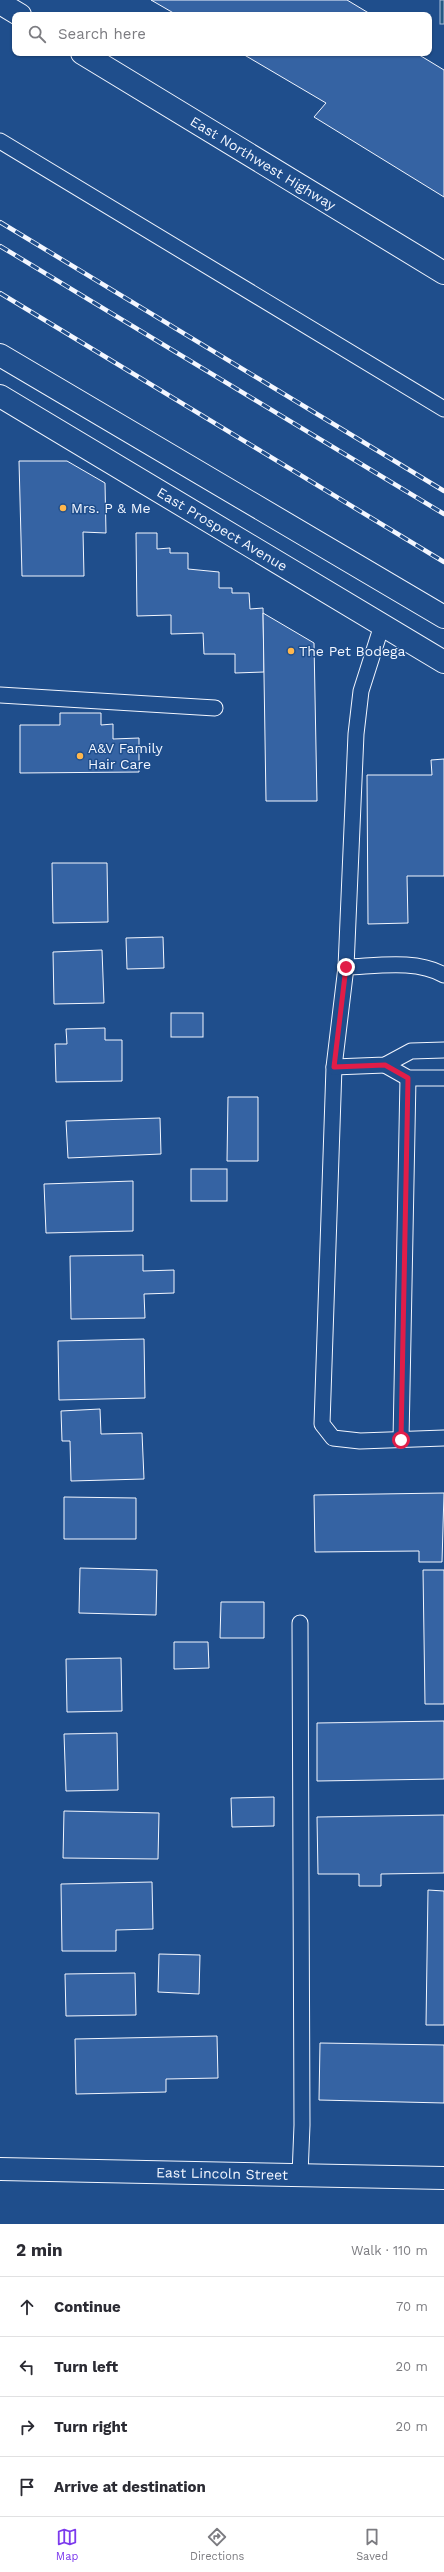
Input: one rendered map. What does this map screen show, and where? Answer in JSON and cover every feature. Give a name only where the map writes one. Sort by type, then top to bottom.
[{"type":"street","points":[[0,3],[15,12]]},
{"type":"street","name":"East Northwest Highway","points":[[87,56],[444,273]]},
{"type":"street","points":[[0,355],[444,617]]},
{"type":"street","name":"East Prospect Avenue","points":[[0,396],[444,662]]},
{"type":"street","name":"East Lincoln Street","points":[[0,2169],[444,2178]]},
{"type":"lane","points":[[0,141],[444,409]]},
{"type":"lane","points":[[382,625],[361,692],[356,734],[346,967],[334,1067],[322,1424],[333,1438],[360,1441],[444,1438]]},
{"type":"lane","points":[[0,695],[215,708]]},
{"type":"lane","points":[[346,967],[412,966],[437,971],[444,975]]},
{"type":"lane","points":[[334,1067],[385,1065],[411,1051],[444,1050]]},
{"type":"lane","points":[[385,1065],[408,1078],[444,1078]]},
{"type":"lane","points":[[401,1440],[408,1078]]},
{"type":"lane","points":[[300,1624],[302,2125],[300,2175]]},
{"type":"shaded area","points":[[440,0],[444,0],[444,24],[440,24]]},
{"type":"building","points":[[151,0],[347,0],[367,12],[172,12]]},
{"type":"building","points":[[246,56],[421,56],[444,70],[444,197],[314,117],[326,103]]},
{"type":"building","name":"Mrs. P & Me","points":[[19,461],[67,461],[105,483],[106,533],[83,532],[84,576],[22,576]]},
{"type":"building","points":[[136,533],[157,533],[157,549],[170,548],[170,553],[188,553],[188,569],[219,572],[219,588],[232,588],[232,593],[249,593],[250,609],[263,608],[264,672],[235,673],[235,654],[204,654],[203,633],[171,634],[171,615],[137,616]]},
{"type":"building","points":[[263,613],[314,643],[317,801],[266,801]]},
{"type":"building","name":"A&V Family Hair Care","points":[[60,713],[101,713],[101,725],[113,724],[113,739],[139,738],[139,772],[20,773],[20,725],[60,725]]},
{"type":"building","points":[[444,759],[444,876],[407,876],[408,923],[368,924],[367,775],[432,775],[431,760]]},
{"type":"building","points":[[52,863],[107,863],[108,922],[53,923]]},
{"type":"building","points":[[163,937],[164,968],[127,969],[126,938]]},
{"type":"building","points":[[102,950],[104,1003],[54,1004],[53,952]]},
{"type":"building","points":[[171,1013],[203,1013],[203,1037],[171,1037]]},
{"type":"building","points":[[105,1028],[105,1040],[122,1040],[122,1081],[56,1082],[55,1044],[67,1044],[66,1029]]},
{"type":"building","points":[[228,1097],[258,1097],[258,1161],[227,1161]]},
{"type":"building","points":[[160,1118],[161,1154],[68,1158],[66,1121]]},
{"type":"building","points":[[191,1169],[227,1169],[227,1201],[191,1201]]},
{"type":"building","points":[[133,1181],[133,1231],[46,1233],[44,1184]]},
{"type":"building","points":[[143,1255],[143,1271],[174,1270],[174,1293],[144,1294],[145,1318],[71,1319],[70,1256]]},
{"type":"building","points":[[144,1339],[145,1398],[59,1400],[58,1341]]},
{"type":"building","points":[[100,1409],[101,1434],[142,1433],[144,1479],[71,1481],[70,1441],[62,1441],[61,1411]]},
{"type":"building","points":[[444,1493],[442,1562],[419,1562],[419,1551],[315,1552],[314,1495]]},
{"type":"building","points":[[64,1497],[136,1498],[136,1539],[64,1539]]},
{"type":"building","points":[[80,1568],[157,1570],[156,1615],[79,1613]]},
{"type":"building","points":[[423,1570],[444,1570],[444,1704],[425,1704]]},
{"type":"building","points":[[221,1602],[264,1602],[264,1638],[220,1638]]},
{"type":"building","points":[[174,1642],[208,1642],[209,1668],[174,1669]]},
{"type":"building","points":[[121,1658],[122,1711],[67,1712],[66,1659]]},
{"type":"building","points":[[444,1721],[444,1779],[317,1781],[317,1723]]},
{"type":"building","points":[[117,1733],[118,1790],[66,1791],[64,1734]]},
{"type":"building","points":[[274,1797],[274,1826],[232,1827],[231,1798]]},
{"type":"building","points":[[64,1811],[159,1813],[158,1859],[63,1858]]},
{"type":"building","points":[[444,1815],[444,1873],[381,1874],[381,1886],[359,1886],[359,1874],[318,1874],[317,1817]]},
{"type":"building","points":[[152,1882],[153,1929],[116,1930],[116,1951],[62,1951],[61,1884]]},
{"type":"building","points":[[428,1890],[444,1891],[444,2025],[426,2025]]},
{"type":"building","points":[[159,1954],[200,1955],[199,1994],[158,1992]]},
{"type":"building","points":[[135,1973],[136,2015],[66,2016],[65,1974]]},
{"type":"building","points":[[217,2036],[218,2078],[166,2079],[166,2092],[76,2094],[75,2039]]},
{"type":"building","points":[[320,2043],[444,2045],[444,2103],[319,2100]]},
{"type":"railway","points":[[0,222],[444,491]]},
{"type":"railway","points":[[0,246],[444,514]]},
{"type":"railway","points":[[0,293],[444,562]]},
{"type":"place","name":"Mrs. P & Me","points":[[63,508]]},
{"type":"place","name":"The Pet Bodega","points":[[291,651]]},
{"type":"place","name":"A&V Family Hair Care","points":[[80,756]]},
{"type":"route","points":[[346,967],[334,1067],[385,1065],[408,1078],[401,1440]]}]
